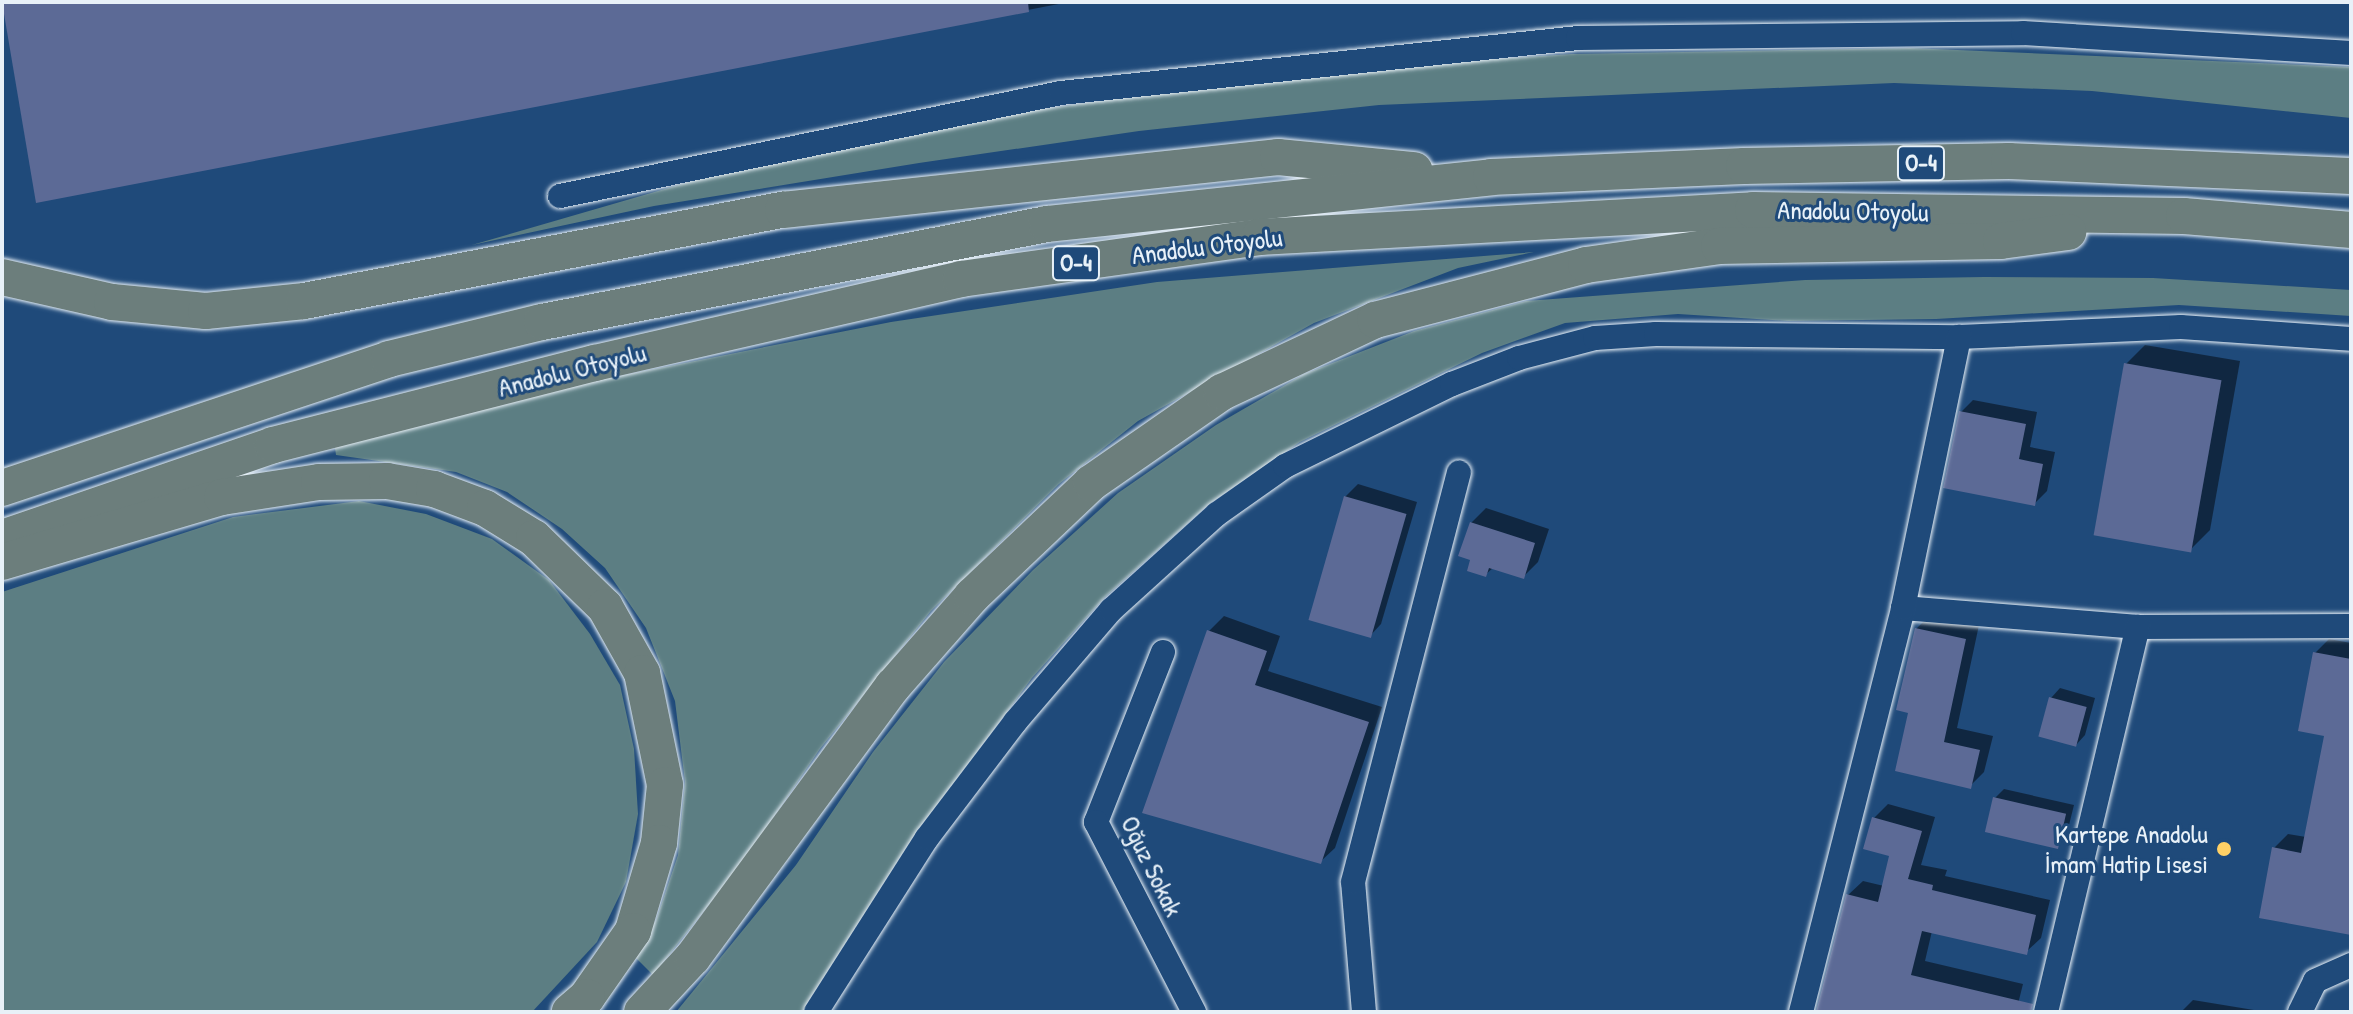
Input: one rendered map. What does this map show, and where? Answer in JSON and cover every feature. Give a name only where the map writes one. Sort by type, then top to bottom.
[{"type":"highway","points":[[2,277],[112,302],[206,311],[304,301],[783,210],[1278,157],[1491,177]]},
{"type":"highway","name":"Anadolu Otoyolu","points":[[2,488],[389,359],[542,322],[1047,224],[1491,177],[2009,161],[2351,176]]},
{"type":"highway","name":"Anadolu Otoyolu","points":[[2,538],[273,445],[595,363],[961,279],[1259,237],[1460,222],[1753,210],[2184,216],[2351,230]]},
{"type":"highway","points":[[642,1012],[693,957],[893,686],[972,596],[1091,483],[1222,392],[1287,358],[1375,320],[1586,265],[1719,246],[2001,241],[2184,216]]},
{"type":"highway","points":[[2,562],[222,497],[319,482],[387,481],[434,489],[485,508],[534,538],[605,607],[642,673],[665,785],[659,843],[633,931],[570,1012]]},
{"type":"street","points":[[560,196],[1061,93],[1578,38],[2023,33],[2351,53]]},
{"type":"street","points":[[816,1012],[927,838],[1101,621],[1217,514],[1285,466],[1452,384],[1519,358],[1595,338],[1656,334],[1959,337],[2181,327],[2351,339]]},
{"type":"street","points":[[1801,1012],[1903,608],[1959,337]]},
{"type":"street","points":[[1364,1012],[1353,882],[1459,473]]},
{"type":"street","points":[[1903,608],[2138,627],[2351,626]]},
{"type":"street","points":[[2046,1012],[2138,627]]},
{"type":"street","name":"Oğuz Sokak","points":[[1163,652],[1096,822],[1194,1012]]},
{"type":"street","points":[[2300,1012],[2315,981],[2351,965]]},
{"type":"green space","points":[[1910,48],[2351,67],[2351,118],[2092,91],[1894,83],[1379,105],[1139,131],[919,163],[654,206],[472,245],[706,177],[970,119],[1108,100],[1414,64],[1572,54]]},
{"type":"green space","points":[[1534,252],[1458,268],[1314,323],[1138,421],[1059,484],[931,611],[820,749],[745,859],[653,975],[635,957],[656,920],[678,855],[685,782],[675,701],[646,628],[605,568],[562,529],[507,492],[456,472],[336,455],[334,441],[538,392],[891,322],[1157,282]]},
{"type":"green space","points":[[2153,278],[2351,290],[2351,316],[2179,305],[1936,319],[1788,321],[1678,314],[1565,323],[1482,353],[1300,442],[1209,504],[1105,597],[1032,678],[967,766],[803,1012],[676,1012],[796,865],[873,752],[944,662],[1033,570],[1118,493],[1216,425],[1304,374],[1414,331],[1526,301],[1805,280]]},
{"type":"green space","points":[[359,501],[426,514],[492,539],[549,580],[590,634],[620,685],[634,749],[638,814],[626,882],[597,942],[532,1012],[2,1012],[2,592],[233,517]]},
{"type":"building","points":[[2,2],[1028,2],[1029,12],[36,203]]},
{"type":"building","points":[[2124,363],[2221,380],[2191,553],[2094,535]]},
{"type":"building","points":[[1959,411],[2026,424],[2019,459],[2043,464],[2035,506],[1943,488]]},
{"type":"building","points":[[1344,496],[1406,514],[1371,638],[1308,620]]},
{"type":"building","points":[[1470,522],[1535,543],[1524,579],[1489,568],[1486,577],[1467,571],[1470,560],[1458,556]]},
{"type":"building","points":[[1915,628],[1966,639],[1944,742],[1980,750],[1971,789],[1895,771],[1908,713],[1896,710]]},
{"type":"building","points":[[1207,630],[1267,651],[1255,685],[1369,722],[1321,864],[1142,813]]},
{"type":"building","points":[[2313,652],[2351,659],[2351,935],[2259,918],[2272,847],[2301,853],[2324,736],[2298,731]]},
{"type":"building","points":[[2049,697],[2087,707],[2076,747],[2038,737]]},
{"type":"building","points":[[1993,797],[2066,814],[2058,849],[1985,832]]},
{"type":"building","points":[[1872,817],[1922,831],[1908,879],[1933,885],[1932,890],[2036,915],[2027,955],[1922,931],[1911,975],[2033,1004],[2031,1012],[1816,1012],[1846,894],[1878,902],[1889,856],[1863,849]]},
{"type":"place","name":"Kartepe Anadolu İmam Hatip Lisesi","points":[[2224,849]]}]
